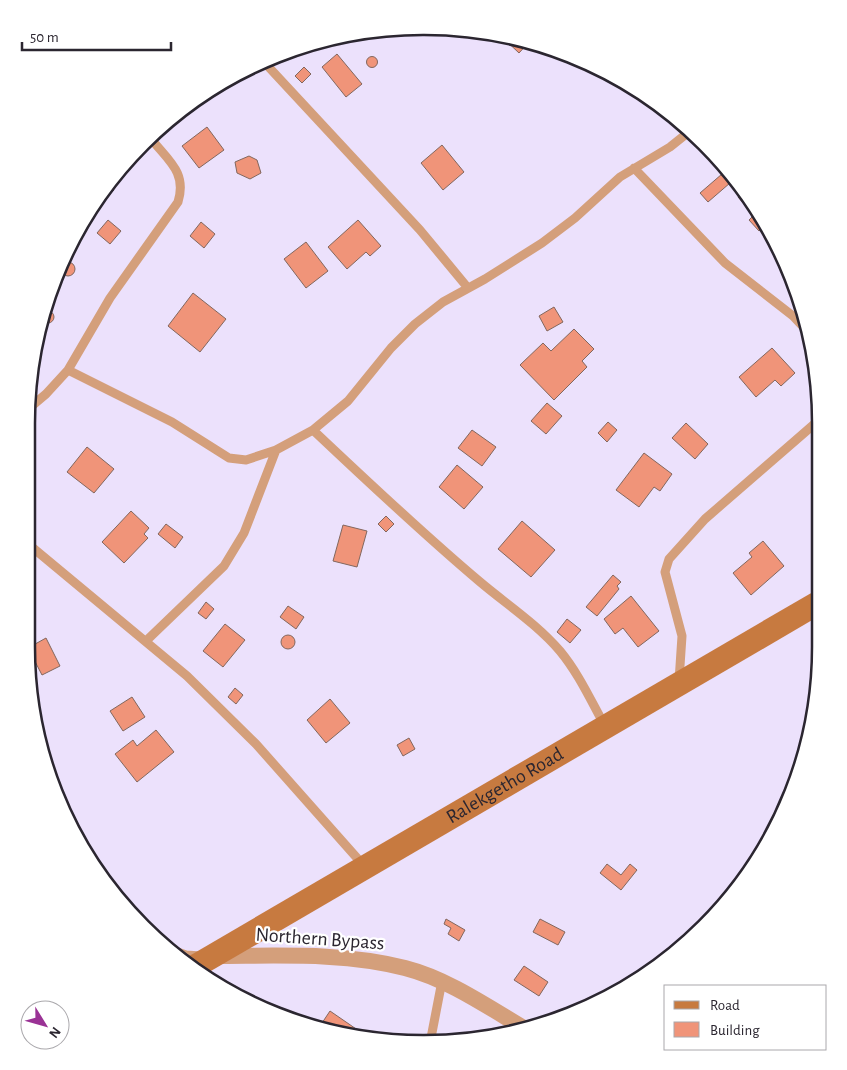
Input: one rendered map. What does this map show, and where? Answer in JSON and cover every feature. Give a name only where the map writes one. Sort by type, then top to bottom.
[{"type":"main road","name":"Ralekgetho Road","points":[[204,962],[679,682],[812,606]]},
{"type":"street","name":"Northern Bypass","points":[[204,962],[370,961],[405,968],[442,981],[516,1024]]},
{"type":"lane","points":[[269,68],[420,230],[468,288]]},
{"type":"lane","points":[[68,370],[172,422],[229,458],[246,460],[276,450],[312,430],[348,401],[391,348],[414,324],[443,302],[542,243],[634,168],[670,147],[684,135]]},
{"type":"lane","points":[[36,403],[68,370],[110,298],[178,202],[182,188],[180,174],[155,143]]},
{"type":"lane","points":[[634,168],[725,263],[799,322]]},
{"type":"lane","points":[[679,682],[682,636],[665,572],[669,559],[705,519],[812,426]]},
{"type":"lane","points":[[312,430],[480,582],[533,624],[560,651],[581,680],[605,726]]},
{"type":"lane","points":[[146,641],[224,566],[244,533],[276,450]]},
{"type":"lane","points":[[35,550],[187,676],[256,744],[366,868]]},
{"type":"lane","points":[[188,956],[204,962]]},
{"type":"lane","points":[[432,1035],[442,981]]},
{"type":"building","points":[[510,45],[524,48],[519,53]]},
{"type":"building","points":[[337,54],[362,84],[346,97],[322,67]]},
{"type":"building","points":[[372,56],[378,62],[372,68],[366,62]]},
{"type":"building","points":[[304,67],[311,74],[302,83],[295,76]]},
{"type":"building","points":[[207,127],[224,150],[199,168],[182,146]]},
{"type":"building","points":[[442,145],[464,172],[443,190],[421,163]]},
{"type":"building","points":[[249,156],[257,160],[261,173],[250,179],[237,173],[235,162]]},
{"type":"building","points":[[722,174],[729,184],[708,202],[700,193]]},
{"type":"building","points":[[752,217],[760,230],[759,231],[749,220]]},
{"type":"building","points":[[108,220],[121,231],[110,244],[97,233]]},
{"type":"building","points":[[358,220],[381,246],[370,256],[366,252],[347,269],[328,247]]},
{"type":"building","points":[[201,222],[215,234],[204,248],[190,236]]},
{"type":"building","points":[[306,242],[328,271],[306,288],[284,259]]},
{"type":"building","points":[[70,263],[74,266],[73,274],[65,275]]},
{"type":"building","points":[[193,293],[226,319],[200,352],[168,326]]},
{"type":"building","points":[[554,307],[563,322],[547,331],[539,316]]},
{"type":"building","points":[[51,313],[52,321],[48,323]]},
{"type":"building","points":[[574,329],[594,349],[582,361],[587,367],[554,400],[520,365],[543,343],[551,351]]},
{"type":"building","points":[[772,348],[795,373],[781,386],[775,380],[756,397],[739,377]]},
{"type":"building","points":[[547,403],[562,416],[546,434],[531,421]]},
{"type":"building","points":[[608,422],[617,430],[607,442],[598,433]]},
{"type":"building","points":[[686,423],[708,444],[695,459],[672,438]]},
{"type":"building","points":[[472,430],[496,447],[482,466],[458,448]]},
{"type":"building","points":[[87,447],[114,469],[94,493],[67,472]]},
{"type":"building","points":[[644,453],[672,474],[660,491],[654,487],[639,507],[616,490]]},
{"type":"building","points":[[457,465],[483,487],[464,509],[439,487]]},
{"type":"building","points":[[131,511],[149,528],[144,534],[148,538],[124,563],[102,542]]},
{"type":"building","points":[[386,516],[394,524],[386,532],[378,524]]},
{"type":"building","points":[[522,521],[555,550],[531,577],[498,549]]},
{"type":"building","points":[[166,524],[183,537],[175,548],[158,534]]},
{"type":"building","points":[[343,525],[367,531],[357,567],[333,561]]},
{"type":"building","points":[[763,541],[784,566],[751,595],[733,573],[752,557],[749,553]]},
{"type":"building","points":[[613,575],[621,582],[617,586],[619,589],[597,616],[586,607]]},
{"type":"building","points":[[631,596],[659,631],[638,647],[623,628],[615,634],[604,619]]},
{"type":"building","points":[[206,602],[214,609],[206,619],[198,613]]},
{"type":"building","points":[[288,606],[304,617],[296,629],[280,617]]},
{"type":"building","points":[[567,619],[581,630],[570,643],[557,632]]},
{"type":"building","points":[[225,624],[245,640],[223,667],[203,651]]},
{"type":"building","points":[[288,635],[293,637],[295,642],[293,647],[288,649],[283,647],[281,642],[283,637]]},
{"type":"building","points":[[46,638],[60,666],[42,675],[36,663],[35,644]]},
{"type":"building","points":[[235,688],[243,695],[236,704],[228,697]]},
{"type":"building","points":[[132,697],[145,717],[123,731],[110,711]]},
{"type":"building","points":[[330,699],[350,723],[326,743],[307,720]]},
{"type":"building","points":[[156,730],[174,752],[137,782],[115,754],[133,740],[137,746]]},
{"type":"building","points":[[409,738],[415,749],[403,756],[397,745]]},
{"type":"building","points":[[607,864],[621,875],[630,864],[637,870],[621,890],[600,873]]},
{"type":"building","points":[[446,919],[465,930],[459,941],[448,934],[451,928],[444,924]]},
{"type":"building","points":[[540,919],[565,932],[558,945],[533,932]]},
{"type":"building","points":[[524,966],[548,982],[539,996],[514,980]]},
{"type":"building","points":[[330,1011],[357,1029],[348,1028],[323,1022]]}]
